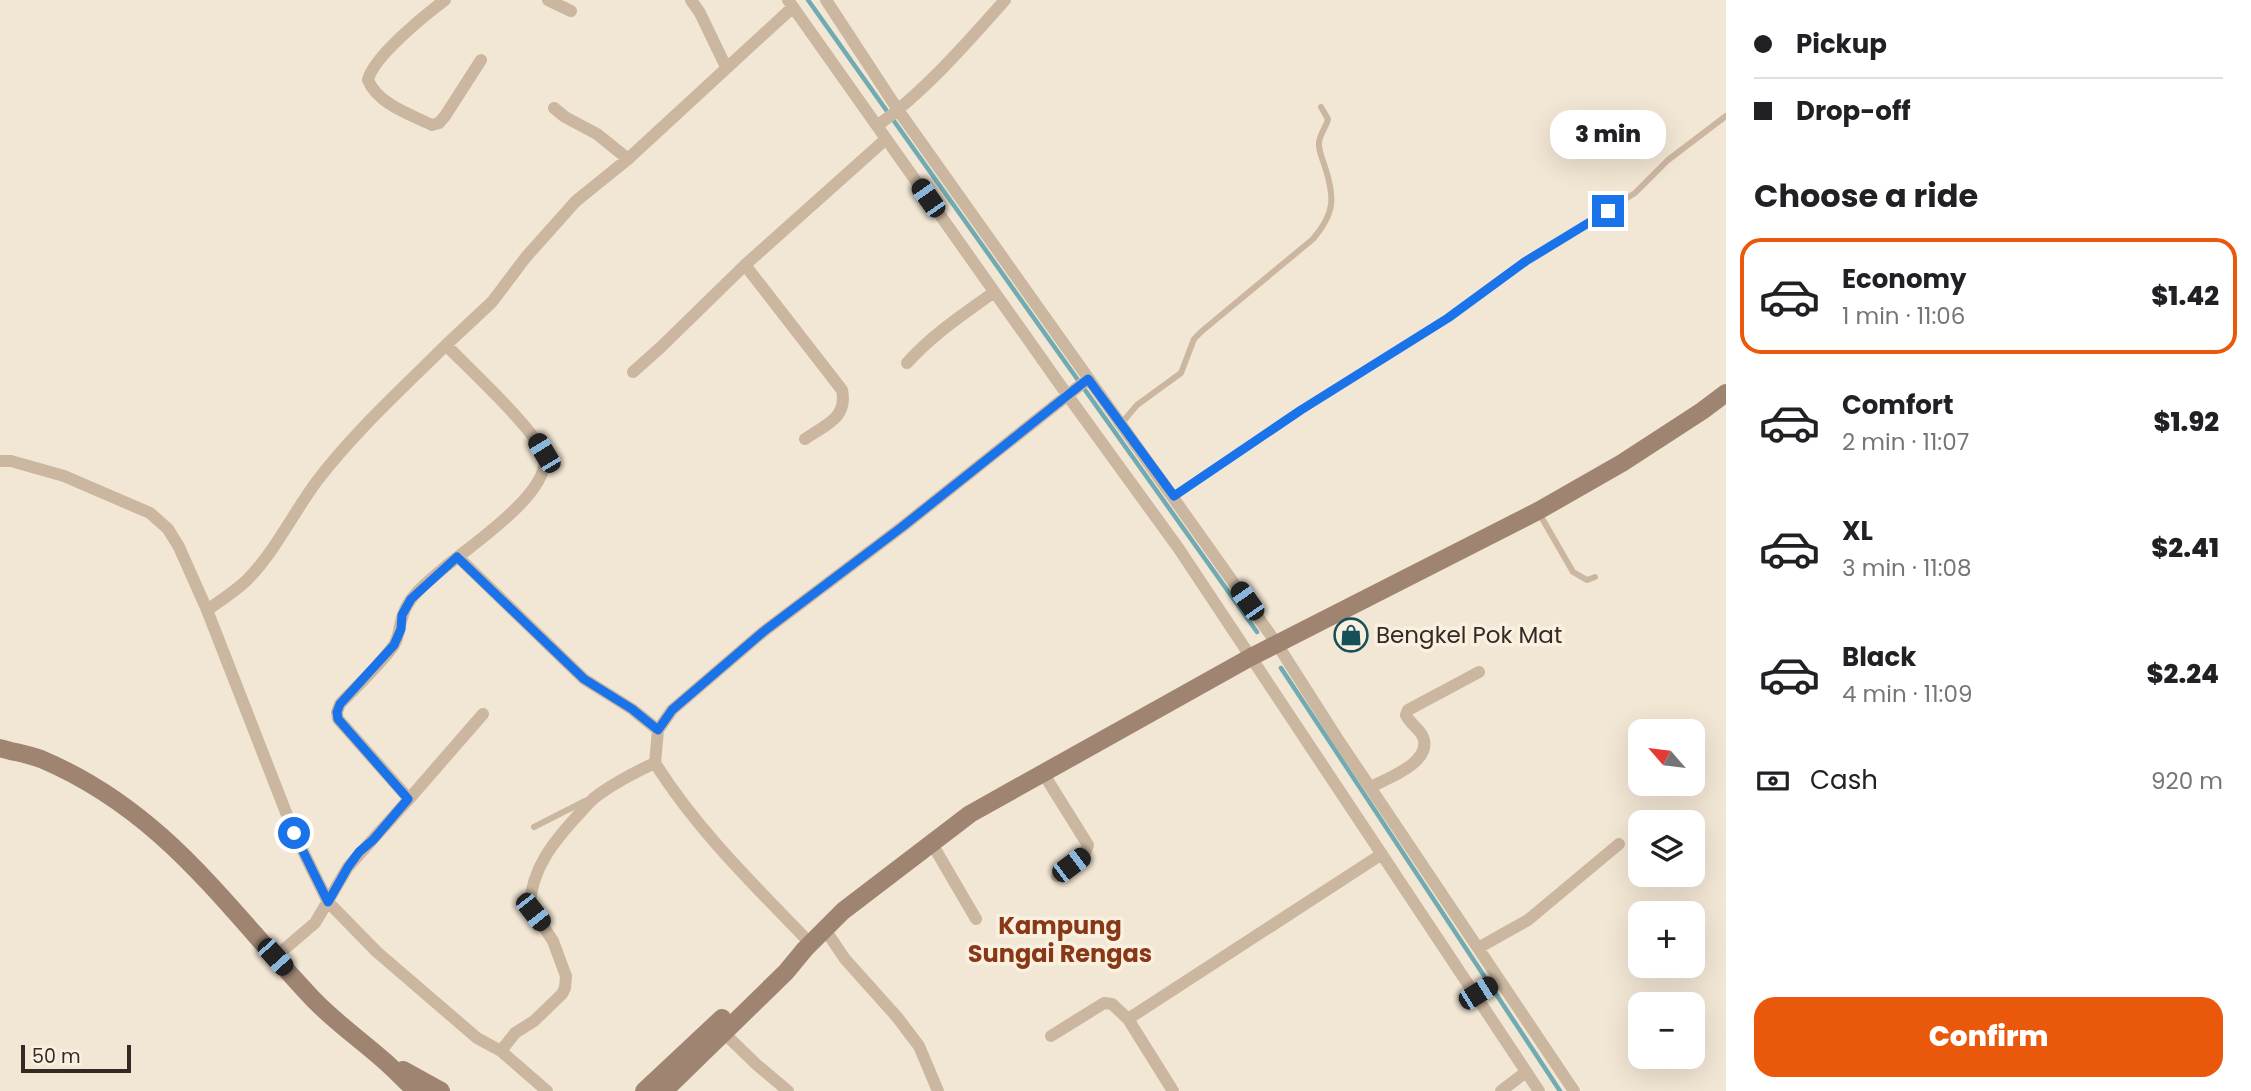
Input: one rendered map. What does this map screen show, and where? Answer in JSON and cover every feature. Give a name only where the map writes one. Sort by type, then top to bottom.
[{"type":"street","points":[[445,0],[373,66],[368,80],[372,89],[379,98],[432,125],[439,123],[481,60]]},
{"type":"street","points":[[548,0],[571,11]]},
{"type":"street","points":[[691,0],[726,68]]},
{"type":"street","points":[[826,0],[888,118],[887,139],[994,292],[1078,387],[1121,424],[1174,496],[1276,644],[1478,948],[1497,981],[1574,1091]]},
{"type":"street","points":[[888,118],[967,43],[1005,0]]},
{"type":"street","points":[[207,610],[247,580],[344,449],[393,396],[492,302],[526,257],[576,201],[628,159],[726,68],[790,3],[888,118],[1078,387],[1179,550],[1477,994],[1539,1091]]},
{"type":"street","points":[[554,108],[597,134],[628,159]]},
{"type":"street","points":[[632,372],[745,265],[887,139]]},
{"type":"street","points":[[745,265],[842,390],[845,400],[838,415],[805,439]]},
{"type":"street","points":[[907,363],[926,342],[994,292]]},
{"type":"street","points":[[408,799],[338,719],[340,704],[394,645],[401,629],[402,615],[411,599],[457,557],[510,516],[539,479],[545,466],[544,453],[525,426],[446,345]]},
{"type":"street","points":[[807,946],[670,786],[655,763],[658,730],[672,710],[763,632],[1078,387]]},
{"type":"street","points":[[664,1091],[786,972],[824,928],[970,814],[1251,657],[1538,511],[1622,463],[1726,393]]},
{"type":"street","points":[[0,461],[11,461],[64,476],[150,513],[168,528],[207,610],[294,833],[328,902],[377,952],[437,1004],[477,1038],[501,1051],[547,1091]]},
{"type":"street","points":[[457,557],[584,679],[632,709],[658,730]]},
{"type":"street","points":[[1371,787],[1415,764],[1422,755],[1425,744],[1422,735],[1407,719],[1408,710],[1479,672]]},
{"type":"street","points":[[275,957],[315,923],[359,852],[373,840],[483,714]]},
{"type":"street","points":[[0,748],[39,758],[109,793],[156,829],[207,879],[314,1000],[416,1091]]},
{"type":"street","points":[[501,1051],[515,1033],[534,1021],[565,988],[566,976],[553,941],[530,906],[534,877],[540,870],[545,855],[596,796],[655,763]]},
{"type":"street","points":[[1043,773],[1088,845],[1084,855],[1057,876]]},
{"type":"street","points":[[931,842],[976,919]]},
{"type":"street","points":[[1478,948],[1528,920],[1619,844]]},
{"type":"street","points":[[1128,1018],[1382,854]]},
{"type":"street","points":[[824,928],[845,959],[919,1046],[938,1091]]},
{"type":"street","points":[[644,1091],[779,967],[807,946]]},
{"type":"street","points":[[1477,994],[1497,981]]},
{"type":"street","points":[[1051,1036],[1104,1003],[1112,1004],[1128,1018],[1173,1091]]},
{"type":"street","points":[[724,1033],[788,1091]]},
{"type":"street","points":[[381,1058],[441,1091]]},
{"type":"street","points":[[1501,1091],[1526,1072]]},
{"type":"lane","points":[[1121,424],[1137,405],[1181,373],[1194,339],[1202,331],[1321,231],[1332,206],[1333,196],[1319,146],[1328,119],[1321,107]]},
{"type":"lane","points":[[1174,496],[1301,410],[1448,318],[1526,261],[1635,193],[1668,160],[1726,116]]},
{"type":"lane","points":[[1538,511],[1573,572],[1587,580],[1595,577]]},
{"type":"lane","points":[[534,827],[596,796]]},
{"type":"waterway","points":[[808,0],[1257,632]]},
{"type":"waterway","points":[[1281,668],[1560,1091]]},
{"type":"place","name":"Bengkel Pok Mat","points":[[1351,635]]},
{"type":"district","name":"Kampung Sungai Rengas","points":[[1060,940]]},
{"type":"route","points":[[294,833],[328,902],[359,852],[373,840],[408,799],[338,719],[337,712],[340,704],[394,645],[401,629],[402,615],[411,599],[457,557],[584,679],[632,709],[658,730],[672,710],[763,632],[902,527],[1088,379],[1174,496],[1301,410],[1448,318],[1526,261],[1608,211]]}]
